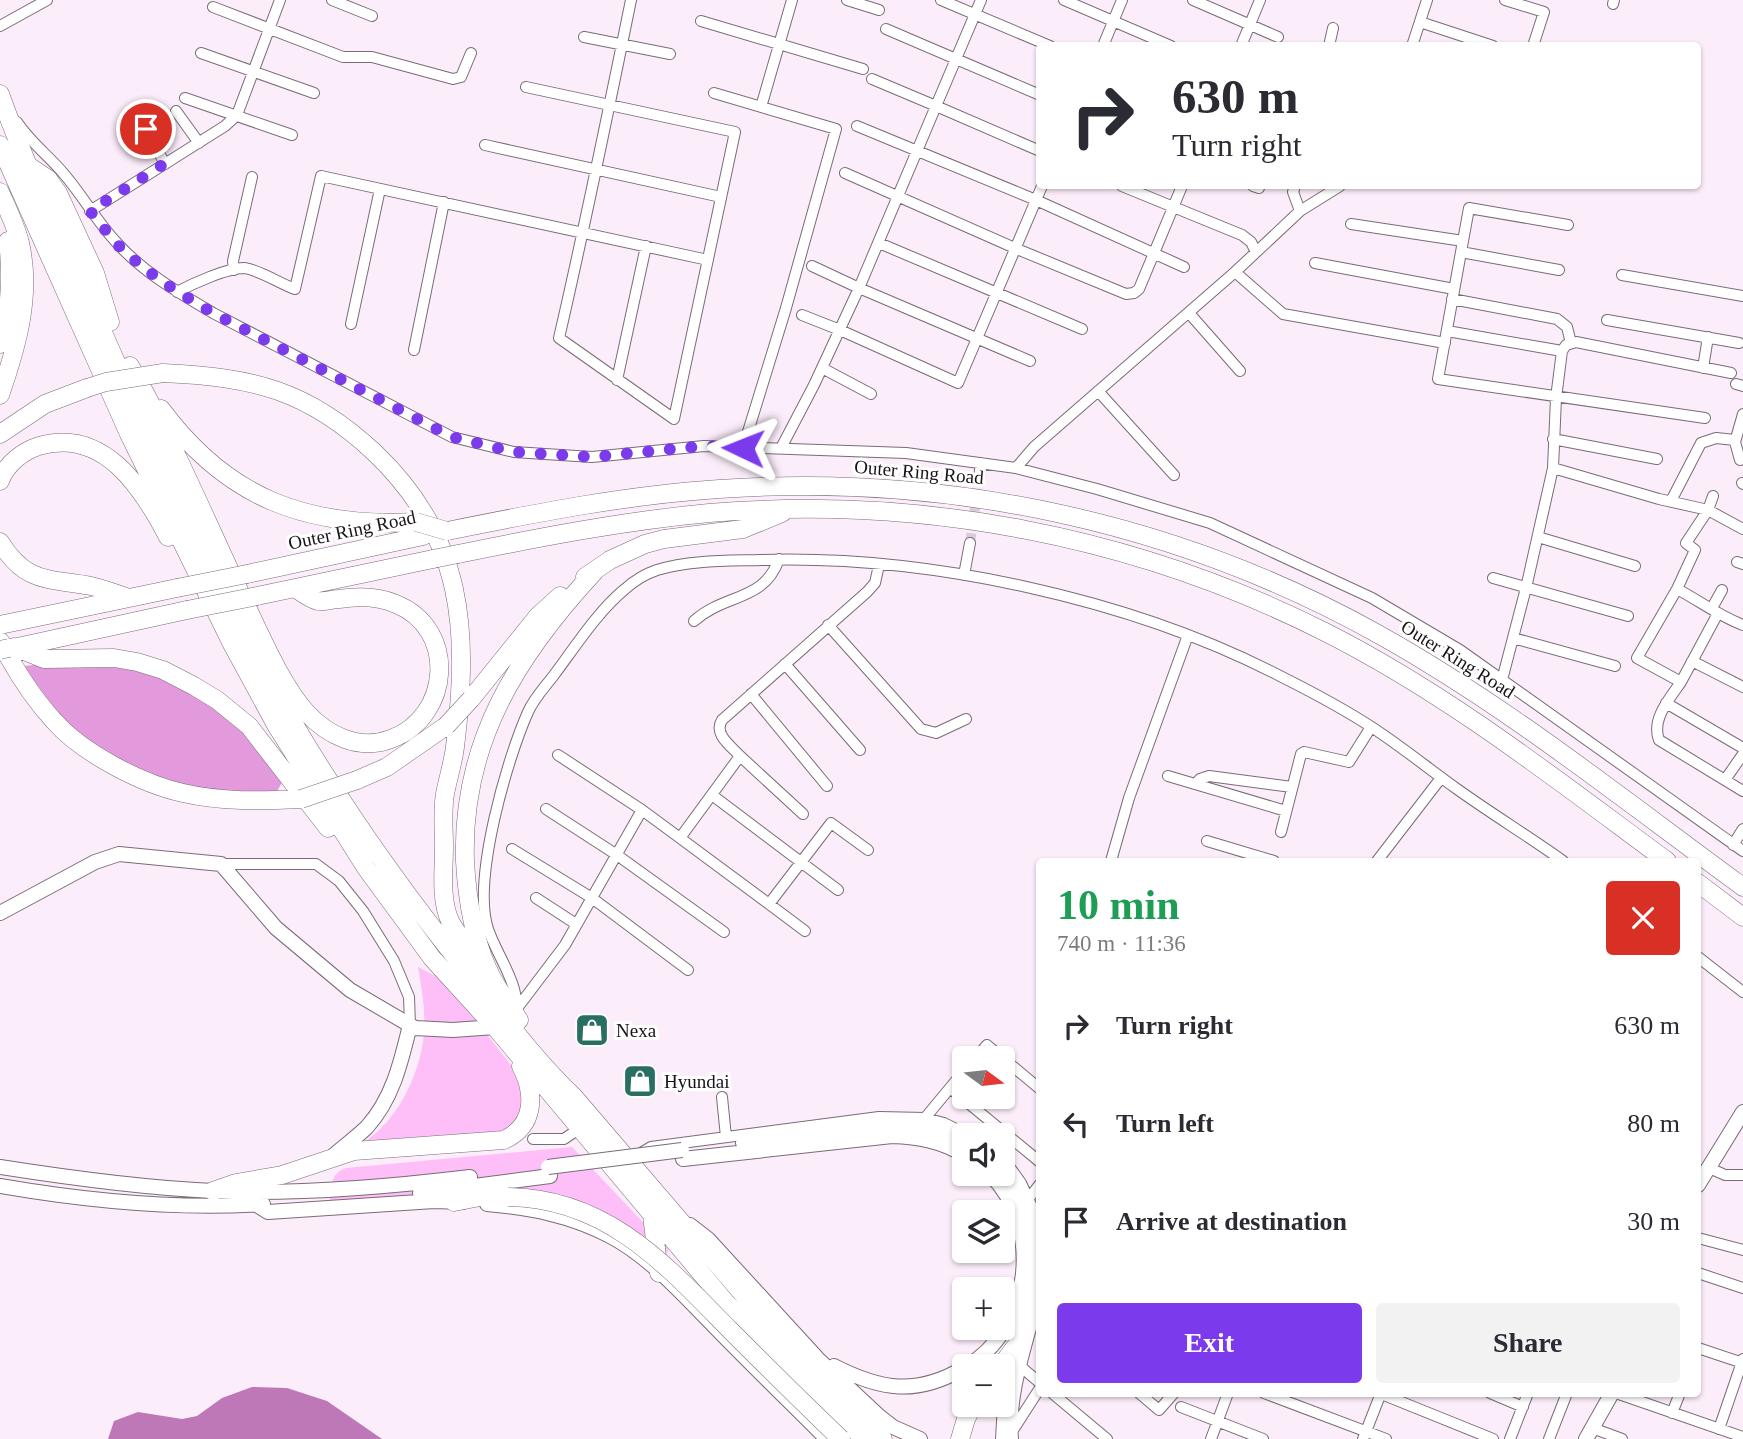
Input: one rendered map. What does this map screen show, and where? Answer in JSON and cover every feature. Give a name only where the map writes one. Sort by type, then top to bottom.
[{"type":"highway","points":[[3,101],[27,165],[48,179],[58,193],[95,273],[93,317]]},
{"type":"highway","points":[[0,145],[93,317],[241,629],[366,867],[432,958],[495,1027],[580,1128],[630,1161],[784,1342],[883,1439]]},
{"type":"highway","points":[[0,344],[8,316],[11,291],[2,197]]},
{"type":"highway","points":[[0,394],[20,330],[24,280],[20,243],[2,197]]},
{"type":"highway","points":[[114,362],[140,384],[202,457],[232,480],[265,499],[295,511],[326,518],[419,529]]},
{"type":"highway","points":[[1,434],[45,404],[106,382],[163,373],[238,379],[280,391],[323,411],[352,432],[395,472],[423,510],[437,539],[452,577],[462,637],[463,684],[453,766],[443,807],[446,907],[455,930],[489,971],[563,1075],[599,1139],[652,1215],[727,1304],[864,1439]]},
{"type":"highway","points":[[140,384],[263,640],[306,712],[333,734],[364,744],[381,743],[412,729],[426,714],[436,696],[440,677],[440,661],[434,640],[424,624],[413,612],[376,598],[354,597],[318,601],[295,588]]},
{"type":"highway","points":[[0,481],[17,458],[31,449],[55,441],[74,442],[96,448],[115,462],[145,499],[165,532],[223,647],[354,869],[400,934],[432,958]]},
{"type":"highway","name":"Outer Ring Road","points":[[4,638],[129,598],[247,574],[419,529],[447,531],[655,495],[792,485],[876,487],[1005,502],[1080,517],[1161,540],[1303,595],[1438,669],[1501,711],[1743,887]]},
{"type":"highway","points":[[4,638],[187,610],[458,554],[631,522],[720,512],[792,509],[863,510],[938,516],[1074,540],[1154,562],[1240,594],[1304,622],[1416,684],[1488,731],[1663,858]]},
{"type":"highway","points":[[4,638],[15,671],[55,723],[107,761],[147,782],[183,793],[225,800],[300,799],[387,767],[446,726],[538,616],[560,602],[610,560],[645,544],[664,539],[743,529],[792,509]]},
{"type":"highway","points":[[0,542],[11,560],[26,572],[44,579],[93,586],[129,598]]},
{"type":"highway","points":[[489,971],[476,936],[468,895],[464,836],[470,785],[498,703],[560,602]]},
{"type":"highway","points":[[4,638],[44,659],[114,658],[138,662],[163,670],[194,686],[249,726],[322,818]]},
{"type":"highway","points":[[320,782],[545,1069],[574,1097]]},
{"type":"highway","points":[[1701,885],[1743,917]]},
{"type":"highway","points":[[213,1191],[236,1183],[282,1175],[354,1151],[504,1140],[514,1135],[527,1116],[532,1095],[529,1081],[511,1046]]},
{"type":"highway","points":[[454,1202],[480,1197],[538,1199],[564,1205],[603,1220],[628,1234],[661,1261],[841,1439]]},
{"type":"highway","points":[[652,1215],[659,1273]]},
{"type":"highway","points":[[1010,1354],[1016,1346]]},
{"type":"highway","points":[[960,1439],[966,1417]]},
{"type":"main road","points":[[0,913],[95,862],[119,855],[221,864],[276,928],[350,990],[410,1026],[453,1030],[495,1027]]},
{"type":"main road","points":[[330,1158],[366,1127],[386,1100],[400,1069],[410,1026]]},
{"type":"main road","points":[[1701,1179],[1743,1112]]},
{"type":"main road","points":[[0,1186],[74,1198],[157,1204],[255,1204],[426,1193],[549,1172],[902,1125],[933,1130],[952,1137]]},
{"type":"main road","points":[[682,1154],[892,1136],[926,1139],[952,1149]]},
{"type":"main road","points":[[0,1167],[57,1176],[213,1191],[382,1187],[549,1172]]},
{"type":"main road","points":[[983,1354],[1011,1320],[1024,1268],[1022,1236],[1017,1217],[1000,1186]]},
{"type":"main road","points":[[1011,1437],[1005,1399],[1033,1276],[1033,1243],[1020,1199],[1012,1186]]},
{"type":"main road","points":[[255,1204],[268,1212],[433,1201],[454,1202],[538,1209],[580,1223],[633,1250],[827,1439]]},
{"type":"main road","points":[[675,1213],[708,1239],[818,1359],[879,1416],[893,1427],[920,1439]]},
{"type":"main road","points":[[818,1359],[862,1380],[891,1388],[920,1385],[952,1373]]},
{"type":"main road","points":[[1589,1433],[1612,1397]]},
{"type":"street","points":[[0,26],[47,0]]},
{"type":"street","points":[[90,211],[199,143],[237,115],[280,0]]},
{"type":"street","points":[[332,0],[372,16]]},
{"type":"street","points":[[526,87],[609,105],[735,132],[674,419],[559,338],[583,232],[609,105],[622,45],[631,0]]},
{"type":"street","points":[[761,107],[792,0]]},
{"type":"street","points":[[847,0],[879,10]]},
{"type":"street","points":[[941,0],[1040,42]]},
{"type":"street","points":[[780,449],[859,288],[981,0]]},
{"type":"street","points":[[1064,0],[1162,42]]},
{"type":"street","points":[[1105,42],[1122,0]]},
{"type":"street","points":[[1193,0],[1278,37]]},
{"type":"street","points":[[1243,42],[1260,0]]},
{"type":"street","points":[[1413,42],[1427,0]]},
{"type":"street","points":[[1506,0],[1544,12],[1534,42]]},
{"type":"street","points":[[213,7],[343,57],[372,57],[457,80],[461,77],[471,53]]},
{"type":"street","points":[[701,21],[863,69]]},
{"type":"street","points":[[1420,22],[1481,42]]},
{"type":"street","points":[[886,29],[1036,92]]},
{"type":"street","points":[[1330,42],[1333,29]]},
{"type":"street","points":[[584,37],[670,54]]},
{"type":"street","points":[[201,53],[314,93]]},
{"type":"street","points":[[872,79],[1036,149]]},
{"type":"street","points":[[714,93],[836,129],[743,448]]},
{"type":"street","points":[[185,98],[292,135]]},
{"type":"street","points":[[3,101],[27,137],[59,167],[117,244],[145,269],[213,313],[452,437],[514,452],[592,457],[704,446],[906,453],[1016,468],[1210,523],[1372,598],[1460,650],[1738,848],[1743,829]]},
{"type":"street","points":[[176,111],[199,143]]},
{"type":"street","points":[[856,126],[1036,200],[1184,267]]},
{"type":"street","points":[[146,129],[164,164]]},
{"type":"street","points":[[485,145],[721,197]]},
{"type":"street","points":[[845,173],[1126,294],[1139,289],[1181,189]]},
{"type":"street","points":[[182,295],[191,285],[246,268],[295,289],[321,176],[708,260]]},
{"type":"street","points":[[234,270],[233,261],[252,177]]},
{"type":"street","points":[[351,324],[380,189]]},
{"type":"street","points":[[802,315],[959,382],[1041,189]]},
{"type":"street","points":[[1129,189],[1242,235],[1251,242],[1256,252]]},
{"type":"street","points":[[1294,189],[1300,211]]},
{"type":"street","points":[[1016,468],[1034,447],[1236,272],[1300,211],[1335,189]]},
{"type":"street","points":[[414,350],[444,202]]},
{"type":"street","points":[[1568,225],[1469,208],[1438,379],[1705,418]]},
{"type":"street","points":[[1351,225],[1559,270]]},
{"type":"street","points":[[879,243],[1082,329]]},
{"type":"street","points":[[617,380],[646,246]]},
{"type":"street","points":[[1315,263],[1557,319],[1567,327],[1556,398],[1553,468],[1502,680]]},
{"type":"street","points":[[812,265],[859,288],[1030,361]]},
{"type":"street","points":[[1236,272],[1283,314],[1445,343]]},
{"type":"street","points":[[1622,275],[1743,296]]},
{"type":"street","points":[[1189,313],[1240,371]]},
{"type":"street","points":[[1607,320],[1739,343]]},
{"type":"street","points":[[1447,331],[1731,373]]},
{"type":"street","points":[[1703,368],[1708,337]]},
{"type":"street","points":[[822,368],[871,394]]},
{"type":"street","points":[[1098,391],[1174,475]]},
{"type":"street","points":[[1740,460],[1735,440],[1743,414]]},
{"type":"street","points":[[1671,501],[1701,443],[1716,438],[1735,440]]},
{"type":"street","points":[[1553,439],[1657,459]]},
{"type":"street","points":[[979,478],[981,463]]},
{"type":"street","points":[[1553,468],[1708,510],[1743,528]]},
{"type":"street","points":[[1681,682],[1637,659],[1677,589],[1695,551],[1686,543],[1708,510],[1713,496]]},
{"type":"street","points":[[1538,537],[1635,566]]},
{"type":"street","points":[[964,575],[970,543]]},
{"type":"street","points":[[694,621],[711,607],[764,585],[774,572],[779,559]]},
{"type":"street","points":[[517,1011],[514,990],[487,927],[482,889],[507,764],[530,707],[581,639],[621,592],[638,579],[657,570],[705,561],[804,559],[964,575],[1080,600],[1188,635],[1280,676],[1371,727],[1559,858]]},
{"type":"street","points":[[803,814],[740,756],[719,732],[719,726],[751,694],[867,592],[878,575],[879,565]]},
{"type":"street","points":[[1493,578],[1629,616]]},
{"type":"street","points":[[1677,589],[1743,625]]},
{"type":"street","points":[[1722,590],[1692,661],[1656,724],[1659,740],[1743,791]]},
{"type":"street","points":[[828,625],[921,729],[936,733],[966,719]]},
{"type":"street","points":[[1112,858],[1129,798],[1188,635]]},
{"type":"street","points":[[1513,638],[1615,666]]},
{"type":"street","points":[[1692,661],[1743,687]]},
{"type":"street","points":[[785,664],[860,750]]},
{"type":"street","points":[[751,694],[827,786]]},
{"type":"street","points":[[1666,703],[1743,748]]},
{"type":"street","points":[[1281,832],[1301,754],[1304,752],[1349,762],[1371,727]]},
{"type":"street","points":[[1725,780],[1743,754]]},
{"type":"street","points":[[558,755],[642,810],[805,931]]},
{"type":"street","points":[[680,838],[740,756]]},
{"type":"street","points":[[1168,776],[1286,811]]},
{"type":"street","points":[[1195,784],[1209,776],[1292,787]]},
{"type":"street","points":[[1379,858],[1441,778]]},
{"type":"street","points":[[712,795],[838,890]]},
{"type":"street","points":[[546,809],[617,855],[724,932]]},
{"type":"street","points":[[517,1011],[565,945],[642,810]]},
{"type":"street","points":[[769,904],[831,823],[868,850]]},
{"type":"street","points":[[1207,841],[1264,858]]},
{"type":"street","points":[[512,849],[592,898],[688,970]]},
{"type":"street","points":[[221,864],[316,864],[339,881],[363,911],[394,961],[409,997],[410,1026]]},
{"type":"street","points":[[536,898],[576,924]]},
{"type":"street","points":[[1701,959],[1743,992]]},
{"type":"street","points":[[1015,1068],[1036,1085]]},
{"type":"street","points":[[925,1118],[952,1086]]},
{"type":"street","points":[[950,1088],[1036,1159]]},
{"type":"street","points":[[722,1097],[726,1137]]},
{"type":"street","points":[[630,1161],[651,1147],[879,1117],[925,1118],[952,1127]]},
{"type":"street","points":[[533,1139],[564,1139],[580,1128]]},
{"type":"street","points":[[1707,1167],[1725,1175],[1743,1175]]},
{"type":"street","points":[[1015,1175],[1036,1215]]},
{"type":"street","points":[[1028,1198],[1036,1189]]},
{"type":"street","points":[[1701,1239],[1743,1250]]},
{"type":"street","points":[[1701,1274],[1743,1288]]},
{"type":"street","points":[[1011,1437],[1020,1366],[1036,1316]]},
{"type":"street","points":[[1701,1349],[1743,1362],[1719,1429]]},
{"type":"street","points":[[1020,1366],[1036,1385]]},
{"type":"street","points":[[1011,1437],[1036,1394]]},
{"type":"street","points":[[1057,1397],[1107,1439]]},
{"type":"street","points":[[1144,1397],[1159,1409],[1170,1397]]},
{"type":"street","points":[[1211,1439],[1226,1397]]},
{"type":"street","points":[[1274,1397],[1365,1435],[1386,1439]]},
{"type":"street","points":[[1365,1435],[1379,1397]]},
{"type":"street","points":[[1390,1397],[1493,1439]]},
{"type":"street","points":[[1499,1397],[1523,1407]]},
{"type":"street","points":[[1510,1439],[1527,1397]]},
{"type":"street","points":[[1549,1439],[1565,1397]]},
{"type":"street","points":[[1626,1397],[1743,1437]]},
{"type":"street","points":[[1672,1413],[1678,1397]]},
{"type":"street","points":[[1181,1407],[1263,1439]]},
{"type":"street","points":[[1589,1433],[1622,1439]]},
{"type":"shaded area","points":[[52,663],[116,665],[170,679],[235,720],[285,777],[276,793],[216,791],[155,777],[126,765],[75,732],[50,706],[24,666]]},
{"type":"shaded area","points":[[418,967],[445,981],[522,1079],[524,1106],[511,1132],[364,1142],[395,1112],[416,1071],[423,1042],[424,1023]]},
{"type":"shaded area","points":[[572,1147],[668,1249],[668,1253],[579,1205],[330,1205],[334,1178],[346,1168]]},
{"type":"shaded area","points":[[252,1387],[287,1388],[327,1401],[382,1439],[108,1439],[114,1421],[138,1412],[182,1419],[197,1416],[222,1398]]},
{"type":"tunnel","points":[[970,543],[979,478]]},
{"type":"place","name":"Nexa","points":[[592,1030]]},
{"type":"place","name":"Hyundai","points":[[640,1081]]},
{"type":"route","points":[[146,129],[164,164],[90,211],[117,244],[145,269],[213,313],[452,437],[514,452],[592,457],[704,446],[743,448]]}]
